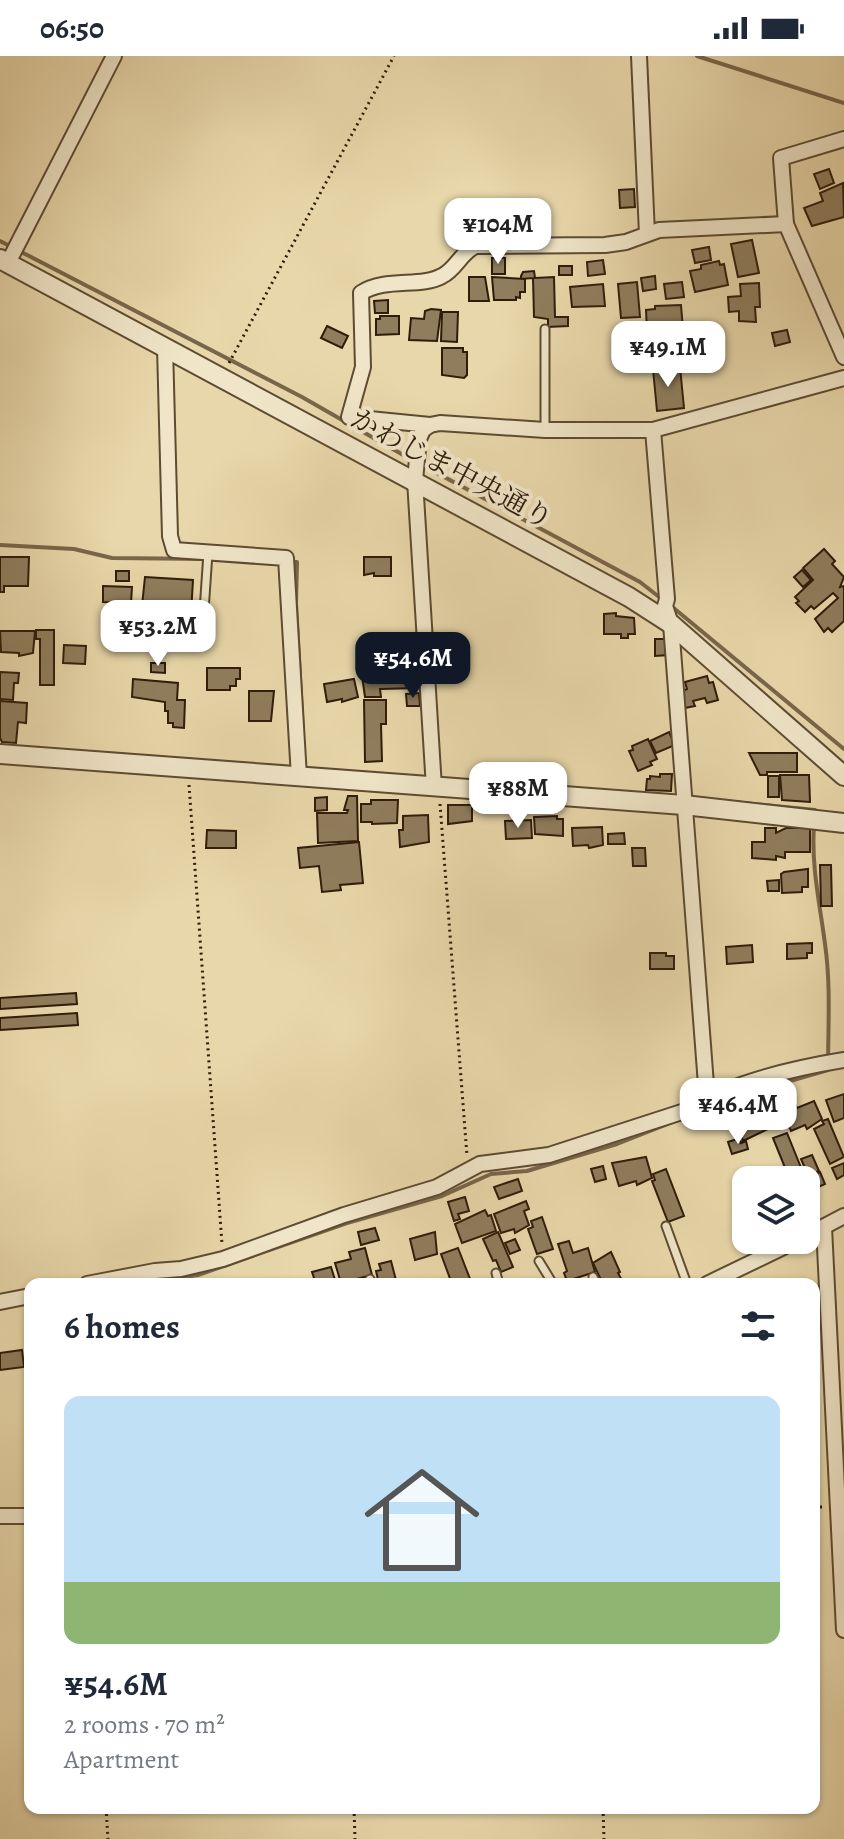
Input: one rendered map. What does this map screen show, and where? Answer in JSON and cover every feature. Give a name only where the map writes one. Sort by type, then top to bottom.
[{"type":"street","points":[[4,261],[114,56]]},
{"type":"street","points":[[639,56],[647,234]]},
{"type":"street","points":[[844,139],[781,158],[786,224],[844,357]]},
{"type":"street","points":[[786,224],[659,230],[626,242],[605,245],[475,246],[464,252],[441,278],[372,286],[361,293],[363,367],[349,417],[430,425],[440,423],[545,430],[653,430],[844,378]]},
{"type":"street","name":"かわじま中央通り","points":[[4,261],[221,377],[416,468],[671,624],[844,776]]},
{"type":"street","points":[[165,347],[170,536],[174,550],[286,558],[299,777]]},
{"type":"street","points":[[430,425],[423,430],[419,439],[416,468],[436,788]]},
{"type":"street","points":[[653,430],[707,1098]]},
{"type":"street","points":[[0,754],[684,805],[844,823]]},
{"type":"street","points":[[118,1278],[223,1259],[344,1215],[437,1187],[480,1164],[549,1155],[688,1110],[707,1098],[819,1064],[844,1060]]},
{"type":"street","points":[[820,1229],[844,1216]]},
{"type":"street","points":[[824,1227],[844,1630]]},
{"type":"street","points":[[719,1278],[769,1254]]},
{"type":"street","points":[[0,1302],[24,1297]]},
{"type":"street","points":[[0,1516],[24,1516]]},
{"type":"lane","points":[[545,329],[545,430]]},
{"type":"lane","points":[[202,640],[208,553]]},
{"type":"lane","points":[[666,1226],[685,1278]]},
{"type":"lane","points":[[539,1261],[549,1278]]},
{"type":"lane","points":[[496,1273],[497,1278]]},
{"type":"path","points":[[221,377],[394,56]]},
{"type":"path","points":[[188,769],[223,1259]]},
{"type":"path","points":[[436,788],[468,1171]]},
{"type":"path","points":[[106,1814],[108,1839]]},
{"type":"path","points":[[354,1814],[355,1839]]},
{"type":"path","points":[[603,1814],[604,1839]]},
{"type":"building","points":[[829,169],[834,183],[820,189],[814,174]]},
{"type":"building","points":[[843,183],[844,217],[812,226],[804,208],[823,201],[820,193]]},
{"type":"building","points":[[634,189],[635,207],[620,208],[619,190]]},
{"type":"building","points":[[752,240],[759,273],[738,277],[731,244]]},
{"type":"building","points":[[709,247],[711,260],[695,263],[692,250]]},
{"type":"building","points":[[492,258],[505,258],[505,274],[492,274]]},
{"type":"building","points":[[603,260],[605,274],[588,276],[587,262]]},
{"type":"building","points":[[719,261],[720,265],[724,264],[728,285],[695,292],[690,271]]},
{"type":"building","points":[[559,266],[572,266],[572,275],[559,275]]},
{"type":"building","points":[[534,271],[535,278],[554,277],[555,317],[568,317],[568,326],[548,327],[548,319],[534,317],[533,278],[521,279],[521,276],[523,272]]},
{"type":"building","points":[[655,276],[656,289],[643,291],[641,278]]},
{"type":"building","points":[[469,277],[485,277],[489,301],[469,301]]},
{"type":"building","points":[[492,277],[525,279],[525,292],[520,292],[520,298],[516,297],[516,300],[494,300]]},
{"type":"building","points":[[637,282],[640,317],[621,318],[618,284]]},
{"type":"building","points":[[682,282],[684,297],[666,299],[664,284]]},
{"type":"building","points":[[759,283],[760,307],[755,307],[756,322],[739,321],[739,311],[729,312],[728,297],[741,296],[740,284]]},
{"type":"building","points":[[603,284],[605,306],[572,307],[570,287]]},
{"type":"building","points":[[388,300],[388,313],[375,313],[374,301]]},
{"type":"building","points":[[681,305],[683,329],[647,332],[646,310],[655,309],[655,306]]},
{"type":"building","points":[[441,310],[437,341],[409,340],[411,318],[424,319],[425,311]]},
{"type":"building","points":[[442,312],[458,312],[457,342],[441,341]]},
{"type":"building","points":[[380,316],[399,316],[399,334],[376,335],[376,319]]},
{"type":"building","points":[[638,325],[644,354],[629,355],[623,330],[628,329],[627,326]]},
{"type":"building","points":[[327,326],[348,336],[342,348],[321,338]]},
{"type":"building","points":[[787,330],[790,342],[775,346],[772,333]]},
{"type":"building","points":[[688,334],[689,351],[679,352],[677,335]]},
{"type":"building","points":[[442,348],[463,348],[463,352],[467,352],[467,375],[464,378],[442,375]]},
{"type":"building","points":[[680,367],[684,408],[657,411],[653,369]]},
{"type":"building","points":[[824,549],[844,577],[840,587],[844,586],[844,621],[832,632],[828,628],[824,632],[815,619],[838,598],[833,593],[814,609],[811,606],[805,612],[796,603],[799,601],[795,597],[813,580],[803,568]]},
{"type":"building","points":[[0,557],[29,557],[28,586],[4,586],[4,592],[0,592]]},
{"type":"building","points":[[364,557],[391,557],[391,576],[364,575]]},
{"type":"building","points":[[802,570],[811,580],[803,587],[794,577]]},
{"type":"building","points":[[116,571],[129,571],[129,581],[116,581]]},
{"type":"building","points":[[145,577],[193,580],[190,631],[142,628]]},
{"type":"building","points":[[103,586],[132,587],[131,603],[103,602]]},
{"type":"building","points":[[616,613],[616,616],[634,618],[635,634],[621,638],[621,634],[604,634],[604,614]]},
{"type":"building","points":[[36,630],[54,630],[54,685],[40,685],[40,639],[36,639]]},
{"type":"building","points":[[0,631],[35,631],[33,653],[19,656],[19,653],[1,652]]},
{"type":"building","points":[[655,639],[668,639],[669,655],[655,656]]},
{"type":"building","points":[[64,645],[86,646],[85,664],[63,663]]},
{"type":"building","points":[[151,663],[165,663],[165,673],[151,672]]},
{"type":"building","points":[[207,668],[240,668],[240,679],[236,679],[236,686],[230,686],[230,690],[207,690]]},
{"type":"building","points":[[0,672],[19,673],[18,683],[14,683],[13,700],[0,699]]},
{"type":"building","points":[[362,676],[418,676],[418,688],[380,689],[381,697],[365,697]]},
{"type":"building","points":[[707,676],[709,683],[713,682],[718,700],[707,703],[705,698],[693,701],[695,706],[685,708],[685,682]]},
{"type":"building","points":[[133,679],[178,683],[177,700],[185,700],[184,728],[168,723],[165,702],[132,697]]},
{"type":"building","points":[[354,679],[358,697],[327,702],[324,684]]},
{"type":"building","points":[[249,691],[274,691],[271,721],[249,721]]},
{"type":"building","points":[[419,693],[420,706],[407,706],[406,694]]},
{"type":"building","points":[[364,700],[386,700],[386,724],[381,724],[382,761],[365,762]]},
{"type":"building","points":[[0,701],[27,703],[26,723],[18,722],[16,743],[2,742],[0,738]]},
{"type":"building","points":[[669,732],[675,745],[656,753],[650,741]]},
{"type":"building","points":[[648,739],[657,759],[650,762],[652,765],[638,771],[629,751],[633,750],[632,746]]},
{"type":"building","points":[[749,753],[797,753],[797,772],[767,772],[767,775],[760,775]]},
{"type":"building","points":[[660,774],[672,774],[671,791],[646,790],[647,779],[650,776],[660,777]]},
{"type":"building","points":[[780,775],[809,775],[810,802],[782,800]]},
{"type":"building","points":[[768,776],[779,776],[779,797],[768,797]]},
{"type":"building","points":[[348,796],[357,796],[358,841],[318,843],[317,813],[347,813],[348,810],[344,810]]},
{"type":"building","points":[[327,797],[327,810],[315,811],[315,798]]},
{"type":"building","points":[[371,800],[398,800],[397,823],[361,822],[361,804],[371,804]]},
{"type":"building","points":[[448,805],[472,805],[472,821],[448,824]]},
{"type":"building","points":[[428,815],[429,842],[400,847],[399,830],[403,830],[403,816]]},
{"type":"building","points":[[557,816],[557,819],[563,819],[563,836],[535,834],[534,817]]},
{"type":"building","points":[[531,820],[532,838],[506,839],[505,821]]},
{"type":"building","points":[[602,827],[603,845],[589,848],[588,845],[573,846],[572,828]]},
{"type":"building","points":[[765,828],[776,828],[776,833],[786,828],[810,828],[810,852],[785,852],[785,858],[776,856],[776,860],[752,858],[752,842],[765,842]]},
{"type":"building","points":[[207,830],[236,831],[236,848],[206,848]]},
{"type":"building","points":[[624,833],[625,844],[608,844],[608,834]]},
{"type":"building","points":[[359,842],[363,883],[340,885],[341,890],[322,892],[319,866],[300,868],[298,848]]},
{"type":"building","points":[[632,848],[645,848],[646,866],[633,866]]},
{"type":"building","points":[[820,865],[831,865],[832,906],[821,906]]},
{"type":"building","points":[[808,869],[808,887],[802,887],[802,892],[782,893],[781,874]]},
{"type":"building","points":[[779,880],[779,891],[768,891],[767,881]]},
{"type":"building","points":[[812,943],[812,953],[807,953],[807,958],[787,959],[787,944]]},
{"type":"building","points":[[752,945],[753,962],[727,964],[726,947]]},
{"type":"building","points":[[650,953],[674,956],[674,969],[650,969]]},
{"type":"building","points":[[76,993],[77,1004],[0,1009],[0,998]]},
{"type":"building","points":[[77,1013],[78,1025],[0,1030],[0,1018]]},
{"type":"building","points":[[844,1094],[844,1118],[834,1122],[826,1100]]},
{"type":"building","points":[[814,1101],[822,1119],[807,1129],[805,1125],[791,1131],[783,1113],[792,1110],[791,1105],[795,1104],[797,1108]]},
{"type":"building","points":[[768,1113],[772,1127],[743,1141],[737,1123]]},
{"type":"building","points":[[828,1119],[844,1157],[830,1164],[814,1129]]},
{"type":"building","points":[[787,1133],[800,1166],[784,1166],[773,1138]]},
{"type":"building","points":[[740,1138],[741,1143],[746,1141],[748,1149],[732,1154],[728,1142]]},
{"type":"building","points":[[812,1155],[817,1166],[804,1166],[801,1159]]},
{"type":"building","points":[[646,1157],[652,1178],[637,1185],[636,1181],[619,1186],[612,1163]]},
{"type":"building","points":[[844,1163],[844,1175],[837,1179],[832,1168]]},
{"type":"building","points":[[603,1166],[606,1179],[595,1182],[591,1169]]},
{"type":"building","points":[[666,1169],[684,1216],[668,1222],[652,1181],[655,1180],[653,1174]]},
{"type":"building","points":[[518,1179],[522,1191],[499,1199],[494,1187]]},
{"type":"building","points":[[465,1197],[469,1211],[458,1214],[460,1219],[454,1221],[448,1202]]},
{"type":"building","points":[[526,1201],[529,1209],[524,1211],[529,1225],[515,1233],[514,1229],[501,1233],[494,1214]]},
{"type":"building","points":[[485,1210],[488,1216],[491,1215],[496,1231],[462,1243],[455,1224]]},
{"type":"building","points":[[542,1217],[553,1249],[537,1254],[528,1229],[533,1227],[531,1221]]},
{"type":"building","points":[[375,1228],[379,1240],[361,1245],[358,1232]]},
{"type":"building","points":[[435,1232],[437,1254],[415,1260],[410,1239]]},
{"type":"building","points":[[498,1232],[513,1267],[501,1272],[483,1239]]},
{"type":"building","points":[[515,1239],[520,1250],[510,1254],[505,1243]]},
{"type":"building","points":[[569,1241],[573,1253],[588,1248],[595,1272],[566,1278],[564,1273],[567,1271],[558,1244]]},
{"type":"building","points":[[365,1248],[372,1275],[340,1278],[335,1263],[351,1259],[349,1252]]},
{"type":"building","points":[[458,1248],[470,1278],[450,1278],[441,1254]]},
{"type":"building","points":[[611,1252],[621,1278],[600,1278],[593,1263]]},
{"type":"building","points":[[391,1261],[395,1278],[378,1278],[376,1271],[381,1270],[379,1264]]},
{"type":"building","points":[[331,1267],[334,1278],[314,1278],[312,1272]]},
{"type":"building","points":[[22,1350],[24,1367],[0,1370],[0,1353]]},
{"type":"waterway","points":[[697,56],[844,103]]},
{"type":"waterway","points":[[0,241],[302,397],[412,460]]},
{"type":"waterway","points":[[420,464],[640,582],[663,600]]},
{"type":"waterway","points":[[0,545],[74,549],[112,558],[208,559]]},
{"type":"waterway","points":[[289,562],[297,562],[296,603],[303,733]]},
{"type":"waterway","points":[[670,605],[844,749]]},
{"type":"waterway","points":[[723,801],[815,810],[815,813]]},
{"type":"waterway","points":[[694,1114],[759,1090],[828,1070],[828,975],[815,870],[814,826]]},
{"type":"waterway","points":[[176,1278],[198,1275],[347,1223],[442,1196],[491,1174],[527,1171],[617,1144],[678,1120]]}]
